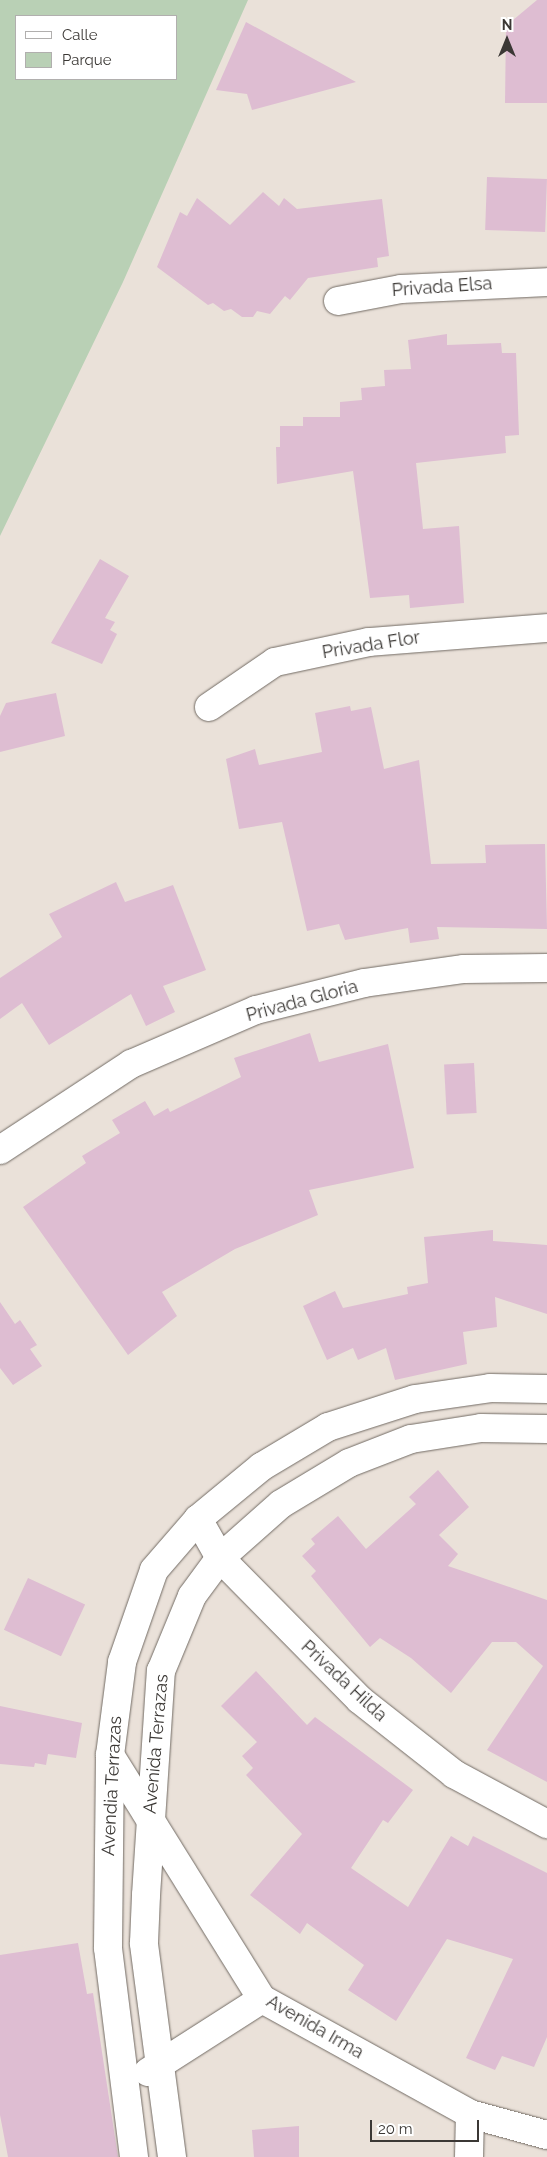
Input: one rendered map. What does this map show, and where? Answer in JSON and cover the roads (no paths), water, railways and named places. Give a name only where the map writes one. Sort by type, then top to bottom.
[{"type":"street","name":"Privada Elsa","points":[[338,300],[401,288],[547,282]]},
{"type":"street","name":"Privada Flor","points":[[209,707],[275,662],[370,642],[547,628]]},
{"type":"street","name":"Privada Gloria","points":[[0,1150],[131,1064],[256,1010],[364,983],[436,973],[547,968]]},
{"type":"street","name":"Avendia Terrazas","points":[[134,2157],[108,1948],[110,1755],[122,1662],[154,1570],[198,1519],[261,1467],[328,1427],[415,1399],[490,1388],[547,1389]]},
{"type":"street","name":"Avenida Terrazas","points":[[172,2157],[162,2062],[144,1943],[149,1814],[161,1671],[192,1596],[220,1558],[281,1504],[348,1463],[411,1439],[481,1428],[547,1429]]},
{"type":"street","name":"Privada Hilda","points":[[198,1519],[220,1558],[360,1700],[454,1774],[547,1824]]},
{"type":"street","name":"Avenida Irma","points":[[110,1755],[149,1814],[262,1999],[470,2114],[547,2134]]},
{"type":"street","points":[[126,2088],[162,2062],[262,1999]]},
{"type":"street","points":[[469,2157],[470,2114]]}]
